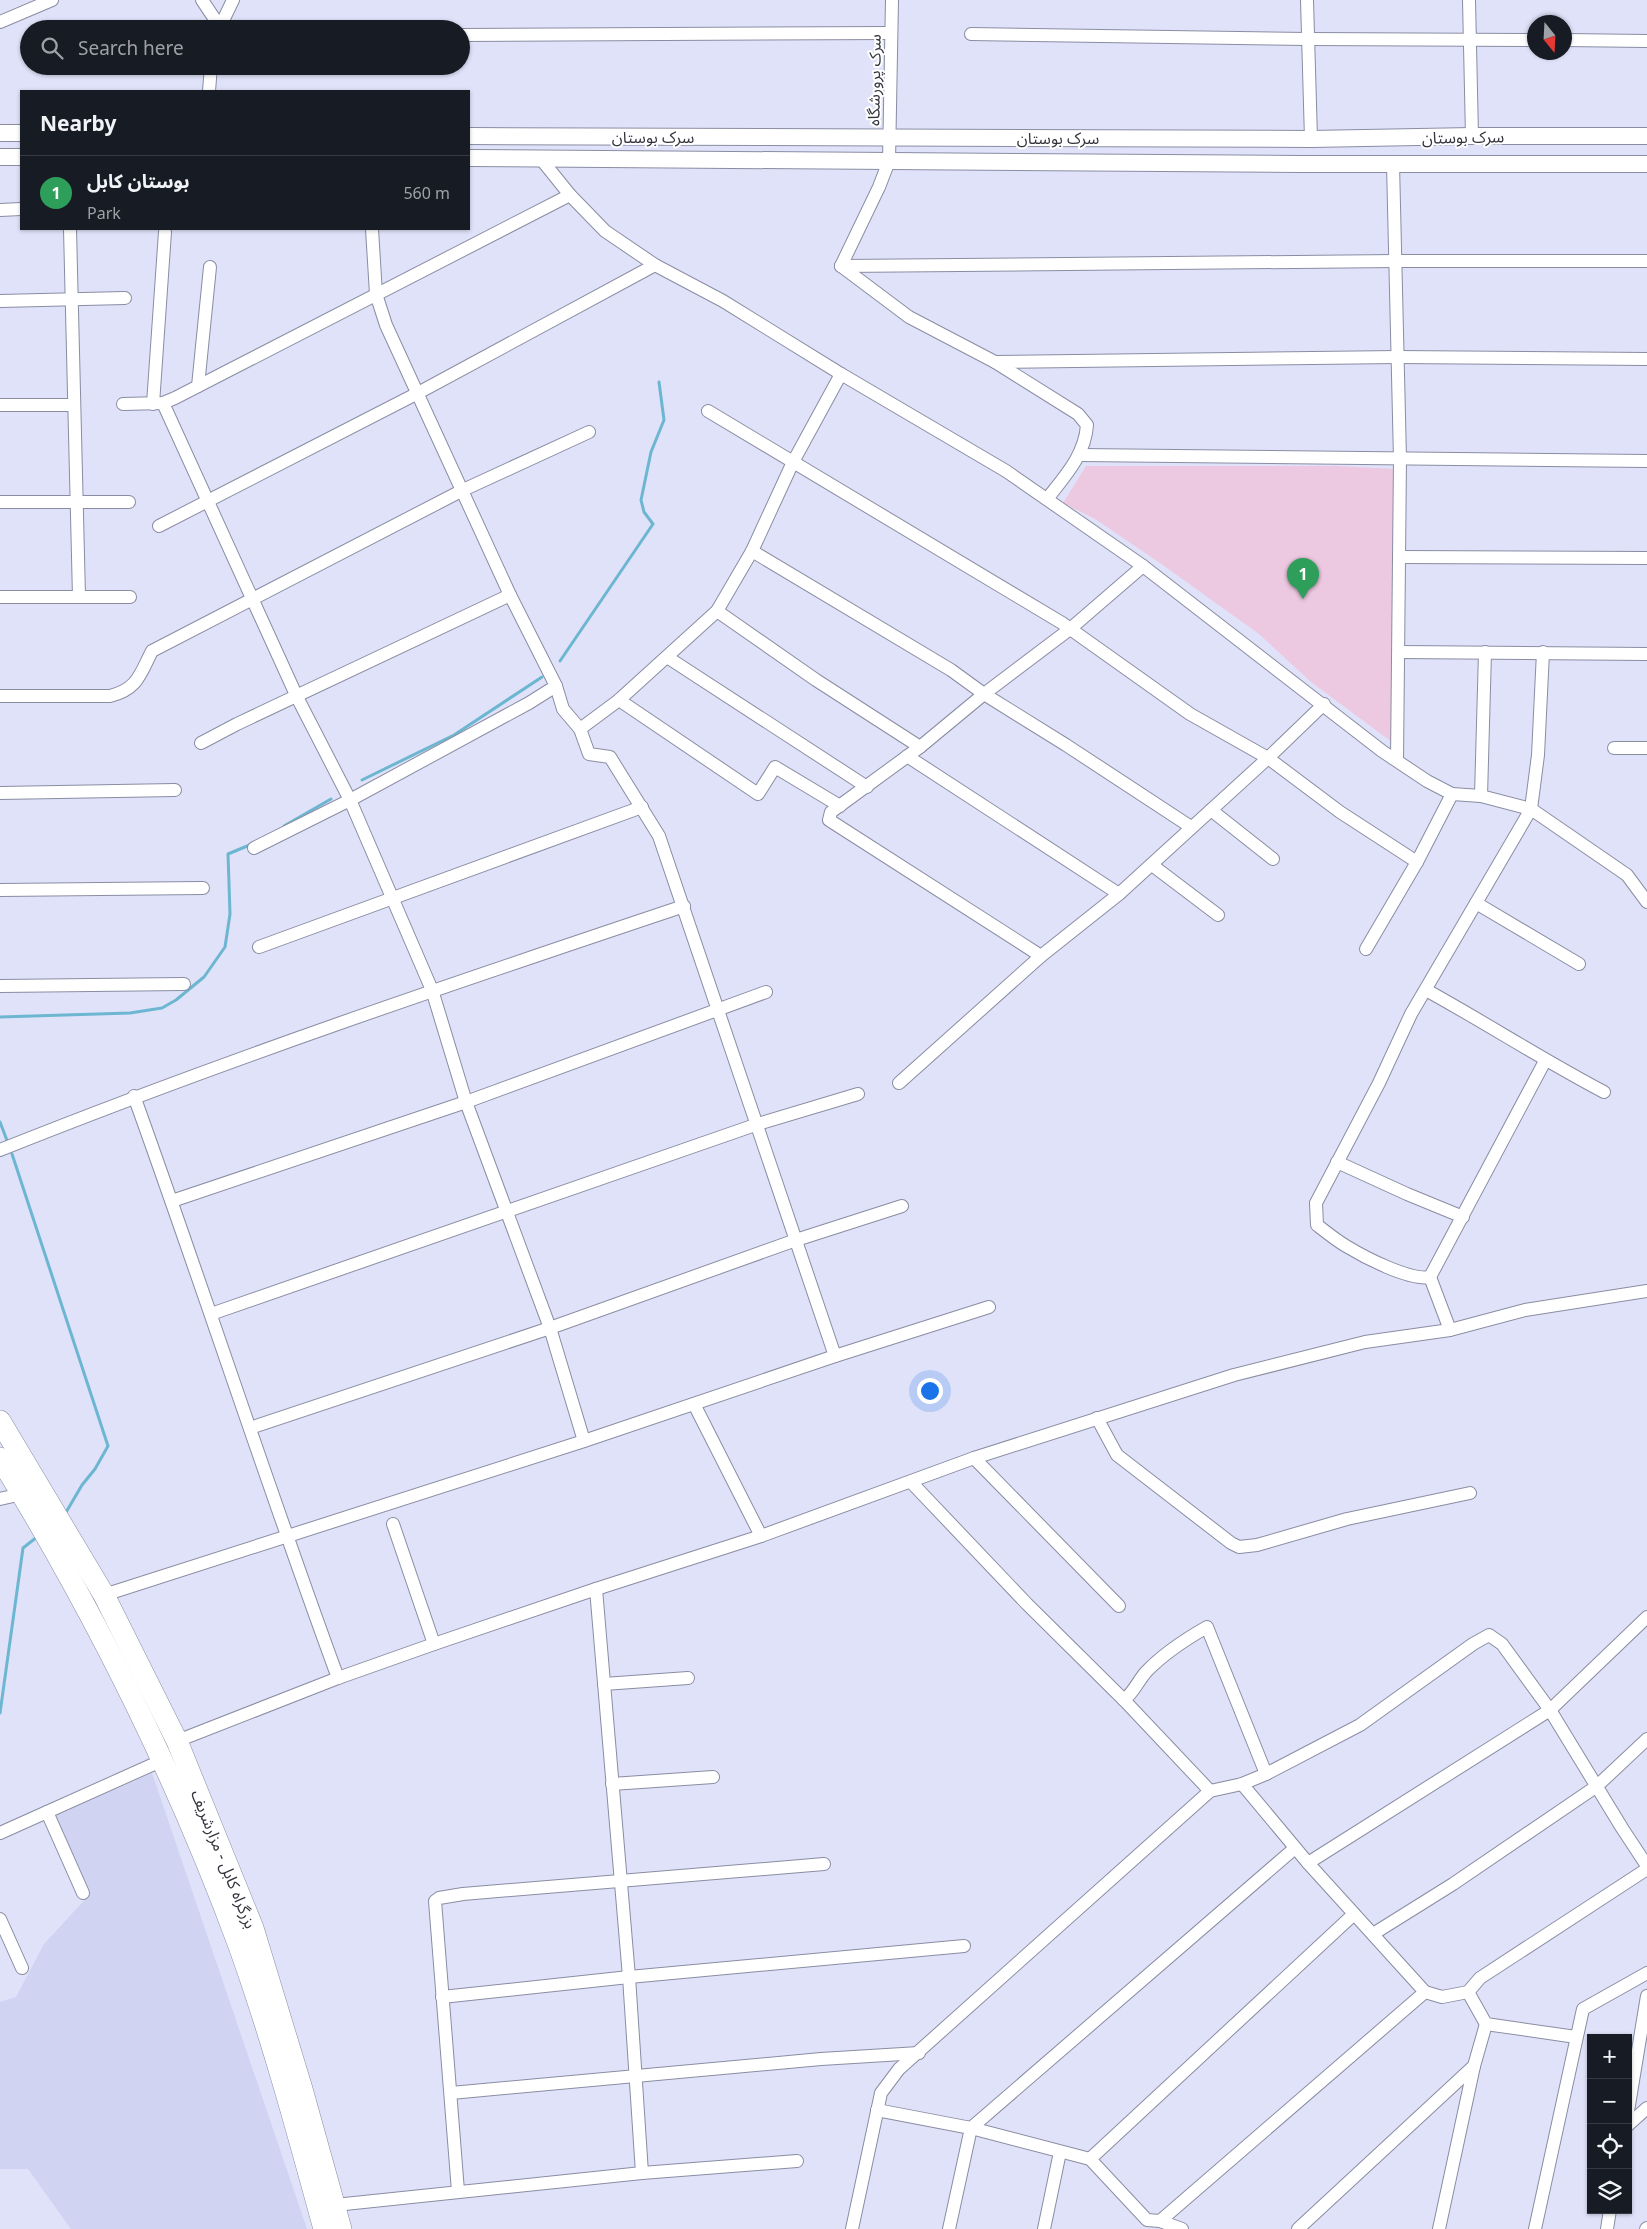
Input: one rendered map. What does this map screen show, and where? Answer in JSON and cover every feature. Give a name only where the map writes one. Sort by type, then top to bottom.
[{"type":"highway","points":[[0,1420],[45,1514]]},
{"type":"highway","points":[[0,1458],[22,1494],[45,1514]]},
{"type":"highway","name":"بزرگراه کابل - مزارشریف","points":[[45,1514],[102,1607],[174,1734],[253,1928],[294,2120],[324,2229]]},
{"type":"highway","name":"بزرگراه کابل - مزارشریف","points":[[102,1607],[152,1735],[239,1948],[276,2033],[342,2229]]},
{"type":"highway","points":[[152,1735],[174,1734]]},
{"type":"street","points":[[0,22],[52,0]]},
{"type":"street","points":[[202,0],[214,20]]},
{"type":"street","points":[[223,20],[233,0]]},
{"type":"street","name":"سرک پرورشگاه","points":[[889,161],[892,0]]},
{"type":"street","points":[[1307,0],[1312,139]]},
{"type":"street","points":[[1469,0],[1472,136]]},
{"type":"street","points":[[470,35],[891,34]]},
{"type":"street","points":[[971,34],[1307,40],[1527,40]]},
{"type":"street","points":[[1572,40],[1647,41]]},
{"type":"street","points":[[209,90],[210,75]]},
{"type":"street","points":[[0,133],[20,133]]},
{"type":"street","name":"سرک بوستان","points":[[470,136],[1312,139],[1472,136],[1647,136]]},
{"type":"street","points":[[1417,138],[1417,164]]},
{"type":"street","points":[[0,157],[20,157]]},
{"type":"street","name":"سرک بوستان","points":[[470,158],[1647,164]]},
{"type":"street","points":[[541,159],[570,195],[605,231],[655,265],[723,302],[1006,471],[1048,499],[1144,566],[1324,704],[1382,751],[1427,781],[1452,794],[1481,796],[1531,809],[1627,875],[1647,902]]},
{"type":"street","points":[[840,266],[879,187],[889,161]]},
{"type":"street","points":[[1393,164],[1400,459],[1398,760]]},
{"type":"street","points":[[122,404],[158,403],[198,386],[570,195]]},
{"type":"street","points":[[0,210],[20,209]]},
{"type":"street","points":[[70,230],[79,597]]},
{"type":"street","points":[[372,230],[376,294],[386,325],[510,595],[556,686],[563,709],[580,729],[589,754],[610,757],[659,836],[835,1356]]},
{"type":"street","points":[[165,232],[158,403],[207,503],[297,697],[350,800],[432,990],[466,1102],[550,1328],[584,1441]]},
{"type":"street","points":[[840,266],[1396,261],[1647,261]]},
{"type":"street","points":[[159,526],[418,393],[655,265]]},
{"type":"street","points":[[840,266],[908,316],[994,362],[1078,414],[1087,425],[1086,438],[1080,455],[1048,499]]},
{"type":"street","points":[[198,386],[210,268]]},
{"type":"street","points":[[0,300],[125,298]]},
{"type":"street","points":[[994,362],[1398,357],[1647,359]]},
{"type":"street","points":[[580,729],[619,700],[717,611],[752,551],[794,462],[841,374]]},
{"type":"street","points":[[0,404],[74,405]]},
{"type":"street","points":[[708,411],[1070,629],[1190,714],[1268,758],[1340,812],[1417,862]]},
{"type":"street","points":[[0,696],[110,696],[121,693],[135,685],[152,651],[251,598],[463,490],[589,432]]},
{"type":"street","points":[[1080,455],[1647,461]]},
{"type":"street","points":[[0,502],[129,502]]},
{"type":"street","points":[[752,551],[951,670],[984,694],[1066,745],[1191,828]]},
{"type":"street","points":[[1398,557],[1647,558]]},
{"type":"street","points":[[1041,956],[829,820],[831,812],[920,747],[984,694],[1070,629],[1144,566]]},
{"type":"street","points":[[201,743],[237,724],[510,595]]},
{"type":"street","points":[[0,597],[130,597]]},
{"type":"street","points":[[717,611],[816,680],[920,747]]},
{"type":"street","points":[[1399,652],[1647,654]]},
{"type":"street","points":[[1481,796],[1485,652]]},
{"type":"street","points":[[1430,1277],[1416,1277],[1380,1263],[1345,1246],[1317,1225],[1316,1203],[1379,1083],[1411,1014],[1531,809],[1538,755],[1543,652]]},
{"type":"street","points":[[667,657],[867,787]]},
{"type":"street","points":[[254,848],[350,800],[530,703],[556,686]]},
{"type":"street","points":[[619,700],[758,794],[775,767],[840,806]]},
{"type":"street","points":[[899,1083],[1041,956],[1120,894],[1324,704]]},
{"type":"street","points":[[1614,748],[1647,748]]},
{"type":"street","points":[[907,756],[1120,894]]},
{"type":"street","points":[[0,793],[174,790]]},
{"type":"street","points":[[1366,949],[1417,862],[1452,794]]},
{"type":"street","points":[[259,947],[642,807]]},
{"type":"street","points":[[1211,810],[1273,859]]},
{"type":"street","points":[[1152,865],[1218,915]]},
{"type":"street","points":[[0,890],[203,888]]},
{"type":"street","points":[[1476,903],[1579,964]]},
{"type":"street","points":[[0,1150],[134,1096],[432,990],[684,906]]},
{"type":"street","points":[[0,986],[184,984]]},
{"type":"street","points":[[1426,990],[1466,1012],[1545,1061],[1604,1092]]},
{"type":"street","points":[[172,1201],[466,1102],[766,992]]},
{"type":"street","points":[[1450,1330],[1430,1277],[1545,1061]]},
{"type":"street","points":[[211,1314],[758,1124],[858,1094]]},
{"type":"street","points":[[134,1096],[211,1314],[286,1537],[338,1678]]},
{"type":"street","points":[[1337,1162],[1463,1217]]},
{"type":"street","points":[[250,1428],[550,1328],[796,1240],[902,1206]]},
{"type":"street","points":[[174,1734],[596,1589],[760,1536],[974,1458],[1234,1375],[1365,1342],[1450,1330],[1525,1310],[1647,1291]]},
{"type":"street","points":[[102,1607],[286,1537],[584,1441],[989,1306]]},
{"type":"street","points":[[694,1404],[760,1536]]},
{"type":"street","points":[[1097,1418],[1116,1455],[1231,1543],[1240,1547],[1257,1545],[1347,1519],[1470,1493]]},
{"type":"street","points":[[974,1458],[1119,1606]]},
{"type":"street","points":[[911,1482],[1210,1791]]},
{"type":"street","points":[[0,1499],[22,1494]]},
{"type":"street","points":[[393,1524],[434,1644]]},
{"type":"street","points":[[596,1589],[629,1977],[642,2173]]},
{"type":"street","points":[[1308,1863],[1550,1710],[1647,1617]]},
{"type":"street","points":[[1124,1700],[1132,1693],[1146,1672],[1184,1640],[1207,1628],[1266,1774]]},
{"type":"street","points":[[852,2229],[881,2092],[899,2069],[1210,1791],[1242,1784],[1266,1774],[1360,1726],[1424,1678],[1489,1635],[1502,1644],[1550,1710],[1647,1867],[1480,1978],[1468,1992],[1442,1996],[1425,1992],[1308,1863],[1242,1784]]},
{"type":"street","points":[[604,1684],[688,1678]]},
{"type":"street","points":[[1373,1934],[1453,1884],[1597,1786],[1647,1739]]},
{"type":"street","points":[[0,1833],[163,1760]]},
{"type":"street","points":[[612,1784],[714,1777]]},
{"type":"street","points":[[47,1812],[83,1893]]},
{"type":"street","points":[[949,2229],[971,2128],[1295,1848]]},
{"type":"street","points":[[458,2191],[435,1901],[439,1898],[620,1880],[824,1864]]},
{"type":"street","points":[[1090,2159],[1354,1914]]},
{"type":"street","points":[[0,1919],[22,1968]]},
{"type":"street","points":[[442,1997],[629,1977],[964,1946]]},
{"type":"street","points":[[1535,2229],[1583,2009],[1647,1973]]},
{"type":"street","points":[[1151,2223],[1425,1992]]},
{"type":"street","points":[[1438,2229],[1474,2066],[1486,2024],[1468,1992]]},
{"type":"street","points":[[1632,2087],[1647,1996]]},
{"type":"street","points":[[1486,2024],[1576,2037]]},
{"type":"street","points":[[451,2093],[821,2059],[919,2053]]},
{"type":"street","points":[[1298,2229],[1474,2066]]},
{"type":"street","points":[[1629,2124],[1647,2108]]},
{"type":"street","points":[[877,2110],[971,2128],[1090,2159],[1151,2223],[1182,2229]]},
{"type":"street","points":[[1044,2229],[1060,2152]]},
{"type":"street","points":[[335,2205],[458,2191],[503,2189],[642,2173],[797,2161]]},
{"type":"street","points":[[1607,2229],[1609,2214]]},
{"type":"shaded area","points":[[1086,466],[1336,466],[1396,469],[1396,745],[1311,682],[1259,634],[1095,519],[1063,503]]},
{"type":"shaded area","points":[[152,1773],[307,2229],[71,2229],[28,2169],[0,2169],[0,2002],[16,1997],[44,1944],[90,1894],[50,1818]]},
{"type":"waterway","points":[[560,661],[653,524],[644,512],[641,500],[651,452],[664,420],[659,382]]},
{"type":"waterway","points":[[362,780],[454,735],[542,677]]},
{"type":"waterway","points":[[284,826],[331,799]]},
{"type":"waterway","points":[[0,1017],[130,1013],[162,1008],[176,1000],[204,977],[225,947],[230,914],[228,854],[252,844]]},
{"type":"waterway","points":[[0,1122],[8,1143]]},
{"type":"waterway","points":[[12,1154],[108,1446],[65,1514]]},
{"type":"waterway","points":[[0,1713],[23,1548],[37,1537]]},
{"type":"place","name":"بوستان کابل","points":[[1303,599]]}]
